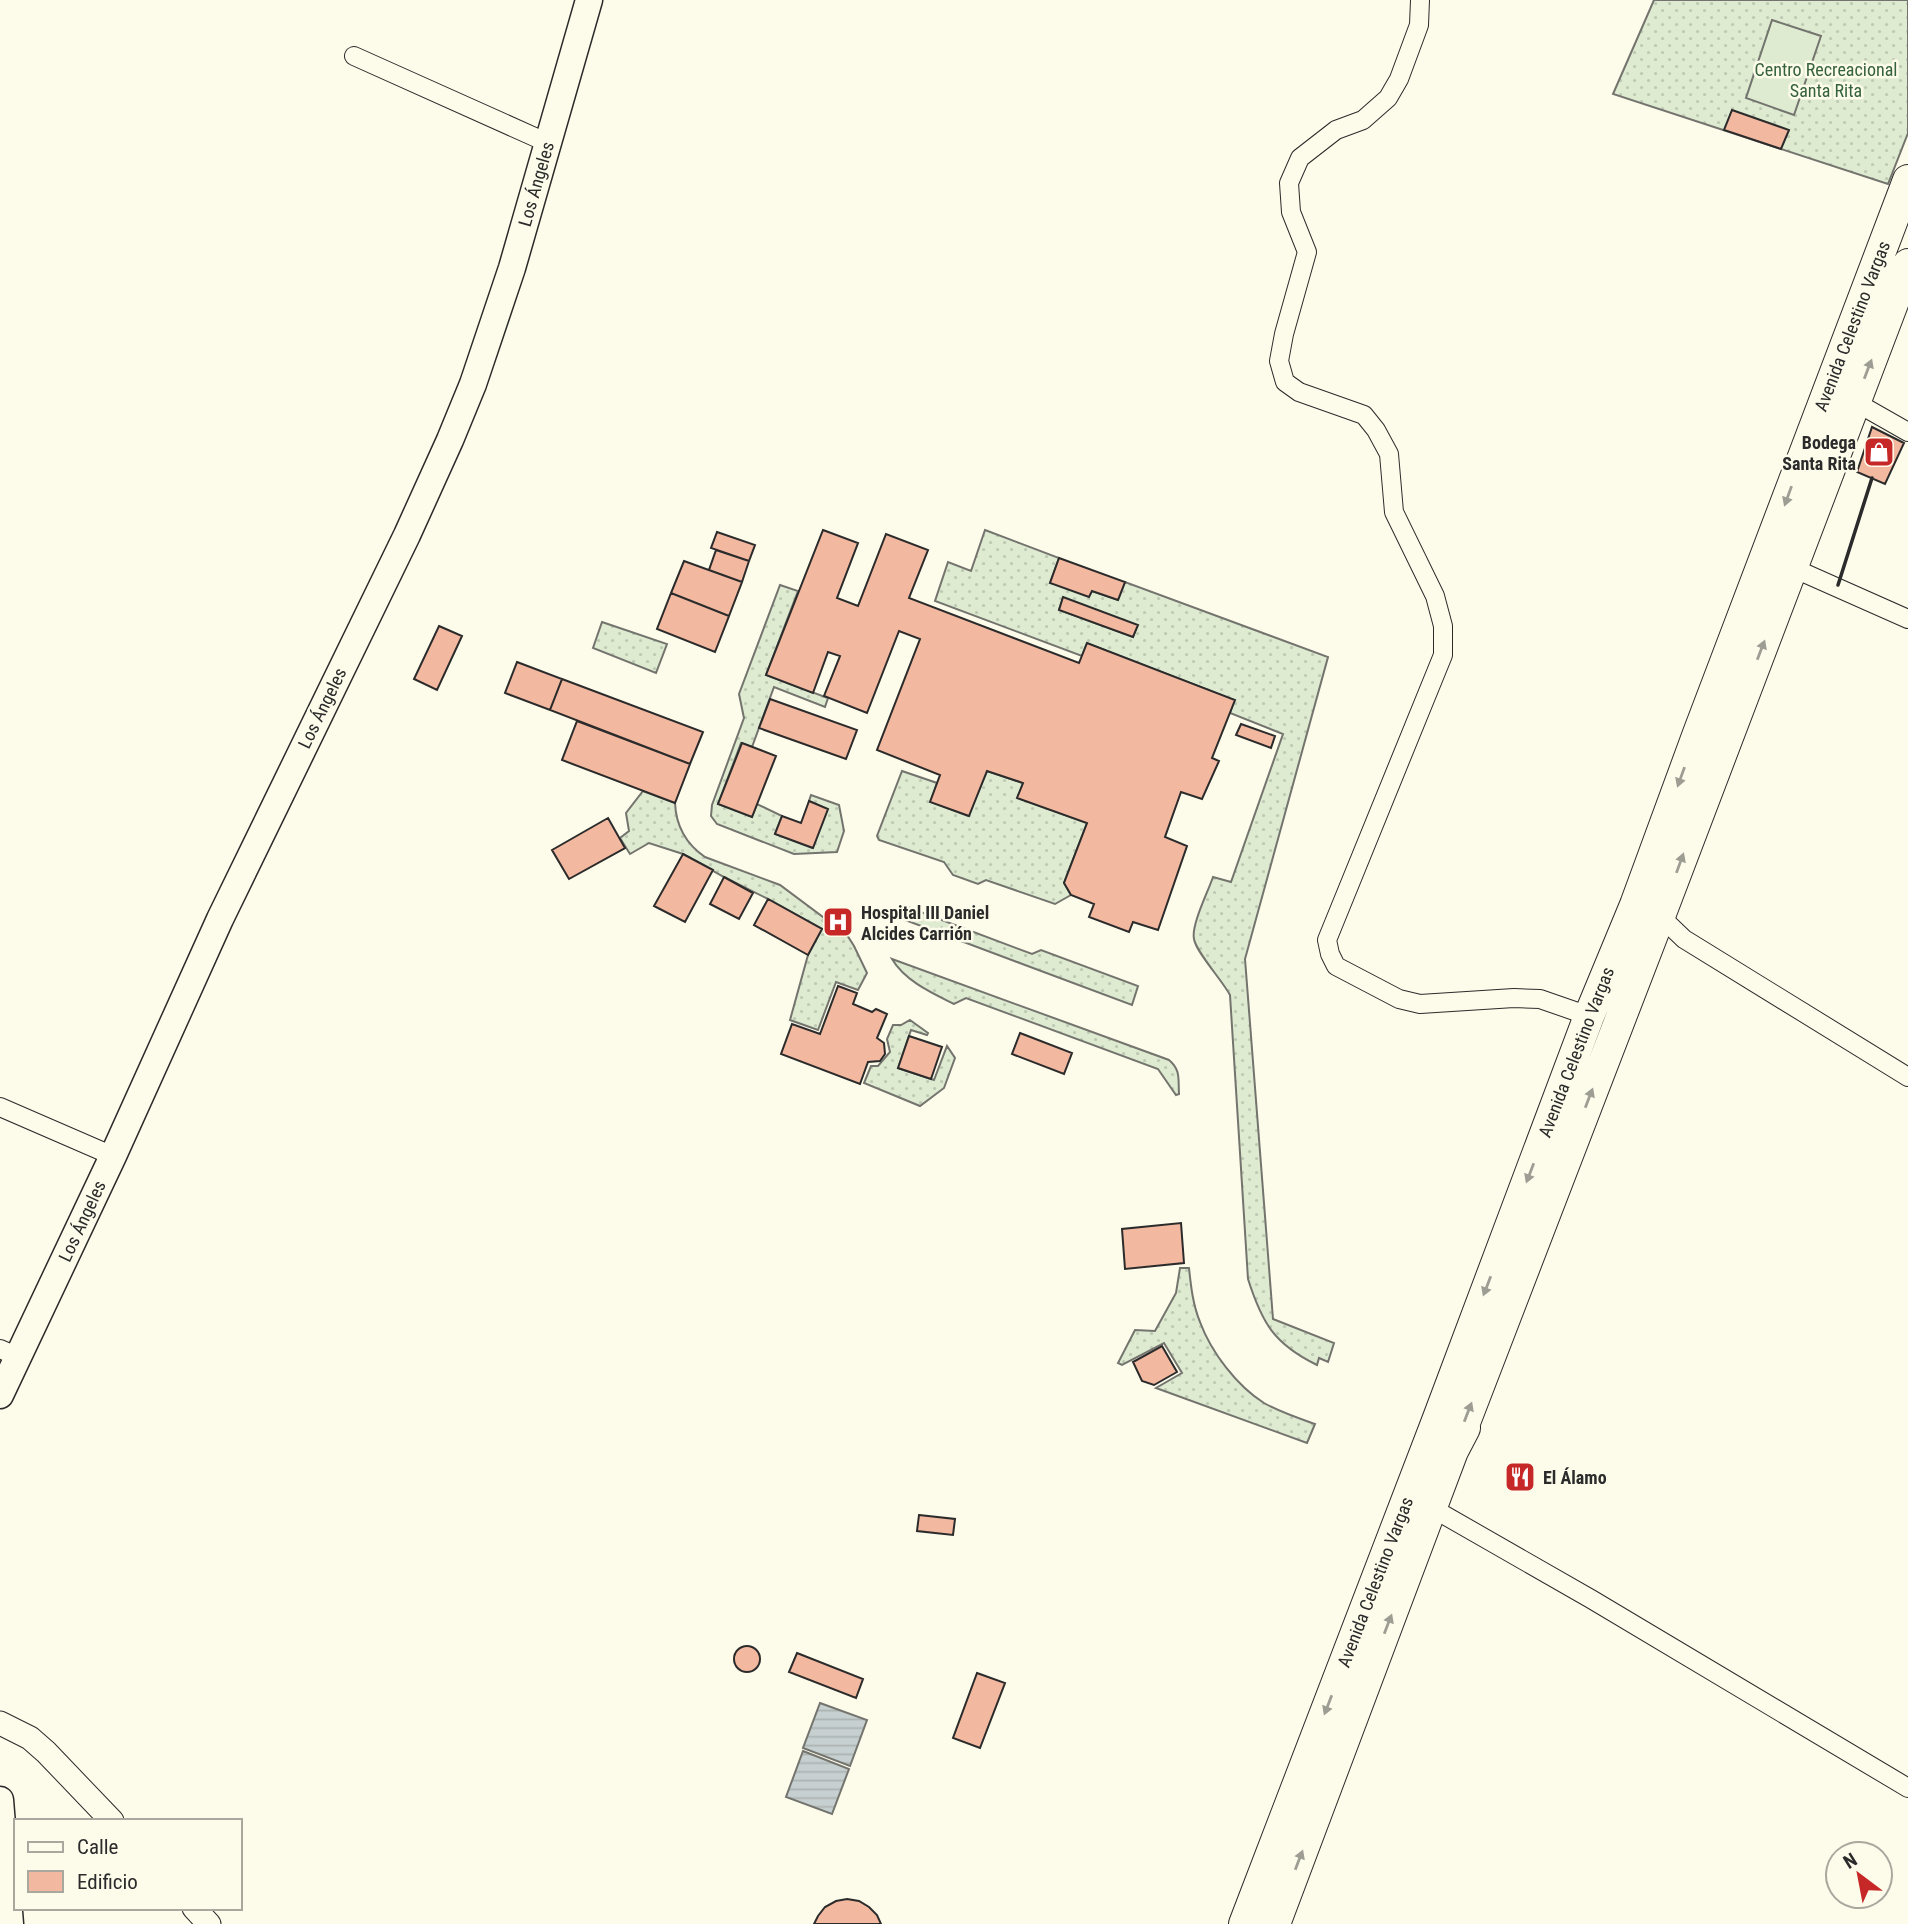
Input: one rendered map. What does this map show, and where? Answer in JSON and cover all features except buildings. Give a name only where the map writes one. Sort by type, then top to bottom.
[{"type":"highway","name":"Avenida Celestino Vargas","points":[[1244,1924],[1648,910],[1710,741],[1753,587],[1908,180]]},
{"type":"highway","points":[[1873,273],[1904,274]]},
{"type":"highway","name":"Avenida Celestino Vargas","points":[[1710,741],[1793,568],[1904,274]]},
{"type":"highway","points":[[1753,587],[1780,599]]},
{"type":"highway","name":"Avenida Celestino Vargas","points":[[1275,1924],[1453,1451],[1465,1428],[1589,1016],[1648,910]]},
{"type":"main road","name":"Los Ángeles","points":[[0,1395],[9,1353],[113,1156],[220,919],[407,535],[450,440],[493,326],[589,0]]},
{"type":"main road","points":[[0,1800],[10,1924]]},
{"type":"street","points":[[1420,0],[1419,25],[1399,79],[1388,98],[1363,120],[1336,130],[1300,158],[1289,183],[1291,212],[1307,252],[1279,361],[1285,382],[1299,392],[1364,415],[1376,430],[1389,454],[1394,512],[1435,596],[1443,626],[1443,655],[1327,940],[1336,966],[1399,999],[1420,1004],[1540,999],[1589,1016]]},
{"type":"street","points":[[354,56],[548,143]]},
{"type":"street","points":[[1826,391],[1855,401],[1908,432]]},
{"type":"street","points":[[1793,568],[1908,619]]},
{"type":"street","points":[[1648,910],[1684,939],[1908,1077]]},
{"type":"street","points":[[0,1107],[113,1156]]},
{"type":"street","points":[[1432,1508],[1591,1599],[1908,1788]]},
{"type":"street","points":[[0,1723],[30,1738],[110,1819]]},
{"type":"street","points":[[196,1910],[209,1924]]},
{"type":"green space","name":"Centro Recreacional Santa Rita","points":[[1654,0],[1908,0],[1908,133],[1888,184],[1613,94]]},
{"type":"green space","points":[[1772,20],[1821,36],[1794,115],[1746,98]]},
{"type":"green space","points":[[985,530],[1059,558],[1050,583],[1092,591],[1118,600],[1125,582],[1328,657],[1245,959],[1273,1319],[1334,1343],[1328,1362],[1319,1358],[1317,1365],[1280,1340],[1265,1320],[1248,1279],[1230,995],[1199,951],[1194,939],[1197,917],[1213,877],[1231,882],[1283,734],[1230,713],[1234,700],[1087,643],[1082,656],[935,601],[948,562],[971,571]],"holes":[[[1063,598],[1137,625],[1133,637],[1059,610]]]},
{"type":"green space","points":[[780,585],[798,591],[766,675],[828,698],[825,707],[774,687],[752,747],[741,743],[718,804],[752,817],[757,804],[782,816],[775,834],[812,848],[827,809],[809,801],[811,795],[839,805],[844,831],[837,852],[794,854],[717,824],[711,816],[712,805],[744,718],[739,694]]},
{"type":"green space","points":[[602,622],[667,644],[656,673],[593,648]]},
{"type":"green space","points":[[902,771],[937,783],[931,802],[968,816],[987,771],[1023,783],[1018,798],[1087,823],[1064,883],[1071,895],[1055,904],[986,880],[978,884],[953,875],[944,862],[879,840],[877,836]]},
{"type":"green space","points":[[643,791],[675,803],[683,834],[705,857],[780,885],[847,935],[867,973],[858,990],[836,982],[818,1030],[790,1020],[808,955],[822,929],[683,854],[649,843],[630,854],[620,838],[629,831],[626,813]]},
{"type":"green space","points":[[902,905],[1032,954],[1041,950],[1138,986],[1132,1005],[897,917]]},
{"type":"green space","points":[[892,959],[1169,1060],[1177,1071],[1179,1094],[1176,1095],[1158,1069],[966,998],[954,1004],[912,980]]},
{"type":"green space","points":[[910,1020],[928,1033],[927,1035],[911,1030],[898,1068],[934,1080],[947,1046],[955,1058],[944,1088],[920,1106],[864,1083],[871,1066],[878,1066],[890,1052],[887,1039],[893,1025],[901,1025]]},
{"type":"green space","points":[[1180,1268],[1189,1268],[1198,1316],[1218,1356],[1254,1396],[1283,1412],[1315,1424],[1307,1443],[1156,1388],[1182,1373],[1164,1343],[1122,1365],[1118,1363],[1135,1330],[1155,1331],[1176,1293]]},
{"type":"shaded area","points":[[820,1703],[867,1720],[850,1766],[803,1748]]},
{"type":"shaded area","points":[[803,1751],[849,1769],[832,1814],[786,1797]]},
{"type":"wall","points":[[1838,585],[1872,478]]},
{"type":"place","name":"Bodega Santa Rita","points":[[1879,452]]},
{"type":"place","name":"Hospital III Daniel Alcides Carrión","points":[[838,922]]},
{"type":"place","name":"El Álamo","points":[[1520,1477]]}]
